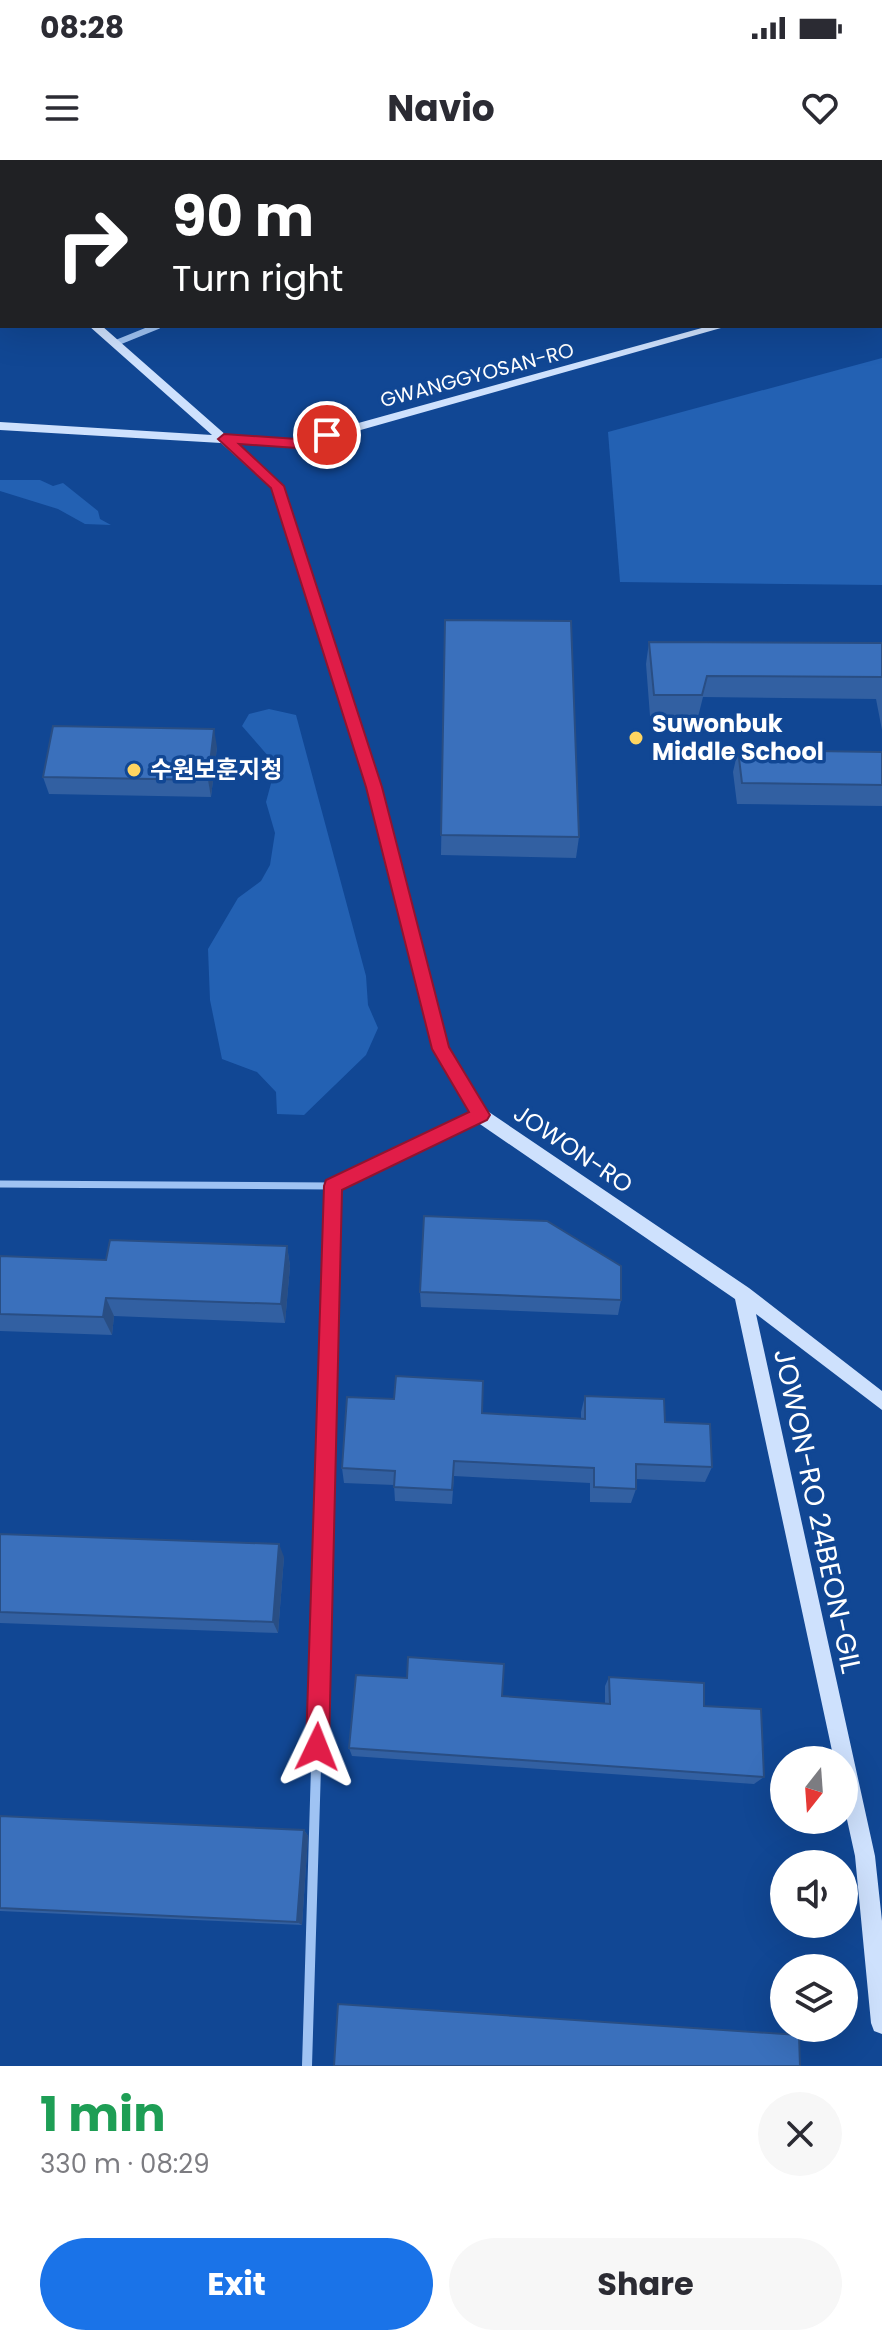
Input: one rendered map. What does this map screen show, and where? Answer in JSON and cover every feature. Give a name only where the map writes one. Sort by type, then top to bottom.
[{"type":"main road","name":"JOWON-RO","points":[[97,328],[277,486],[374,787],[441,1049],[480,1115],[743,1294],[882,1402]]},
{"type":"main road","name":"GWANGGYOSAN-RO","points":[[0,426],[297,444],[715,328]]},
{"type":"main road","name":"JOWON-RO 24BEON-GIL","points":[[743,1294],[865,1856],[882,2023]]},
{"type":"street","points":[[116,343],[153,328]]},
{"type":"street","points":[[0,1184],[333,1186],[480,1115]]},
{"type":"street","points":[[307,2066],[333,1186]]},
{"type":"shaded area","points":[[882,358],[882,585],[620,582],[608,432]]},
{"type":"shaded area","points":[[0,480],[40,480],[53,486],[63,483],[98,511],[100,519],[111,525],[85,524],[58,509],[0,491]]},
{"type":"shaded area","points":[[269,709],[296,715],[366,976],[368,1005],[378,1028],[366,1055],[304,1115],[277,1114],[276,1092],[257,1072],[222,1059],[210,1000],[208,949],[238,898],[261,881],[270,865],[275,833],[266,802],[276,765],[242,726],[249,714]]},
{"type":"building","points":[[445,620],[571,621],[579,837],[441,835]]},
{"type":"building","points":[[649,642],[882,643],[882,677],[707,676],[702,695],[654,695]]},
{"type":"building","name":"수원보훈지청","points":[[53,726],[214,729],[208,780],[43,777]]},
{"type":"building","points":[[738,750],[882,752],[882,785],[742,783]]},
{"type":"building","points":[[424,1216],[547,1221],[621,1266],[621,1300],[420,1292]]},
{"type":"building","points":[[110,1240],[287,1246],[281,1304],[106,1298],[103,1317],[0,1314],[0,1256],[106,1260]]},
{"type":"building","points":[[396,1376],[483,1381],[482,1413],[585,1419],[585,1396],[664,1399],[665,1422],[710,1424],[712,1467],[636,1464],[636,1489],[594,1487],[594,1468],[454,1461],[452,1490],[394,1487],[395,1471],[342,1468],[347,1397],[394,1399]]},
{"type":"building","points":[[0,1534],[279,1544],[273,1622],[0,1612]]},
{"type":"building","points":[[408,1657],[504,1664],[502,1696],[610,1704],[609,1677],[704,1683],[704,1706],[761,1709],[764,1777],[349,1748],[356,1675],[407,1678]]},
{"type":"building","points":[[0,1816],[304,1830],[297,1922],[0,1908]]},
{"type":"building","points":[[338,2004],[770,2033],[770,2042],[799,2042],[800,2066],[334,2066]]},
{"type":"place","name":"Suwonbuk Middle School","points":[[636,738]]},
{"type":"place","name":"수원보훈지청","points":[[134,770]]},
{"type":"route","points":[[317,1747],[333,1186],[480,1115],[441,1049],[374,787],[277,486],[224,439],[297,444],[327,435]]}]
